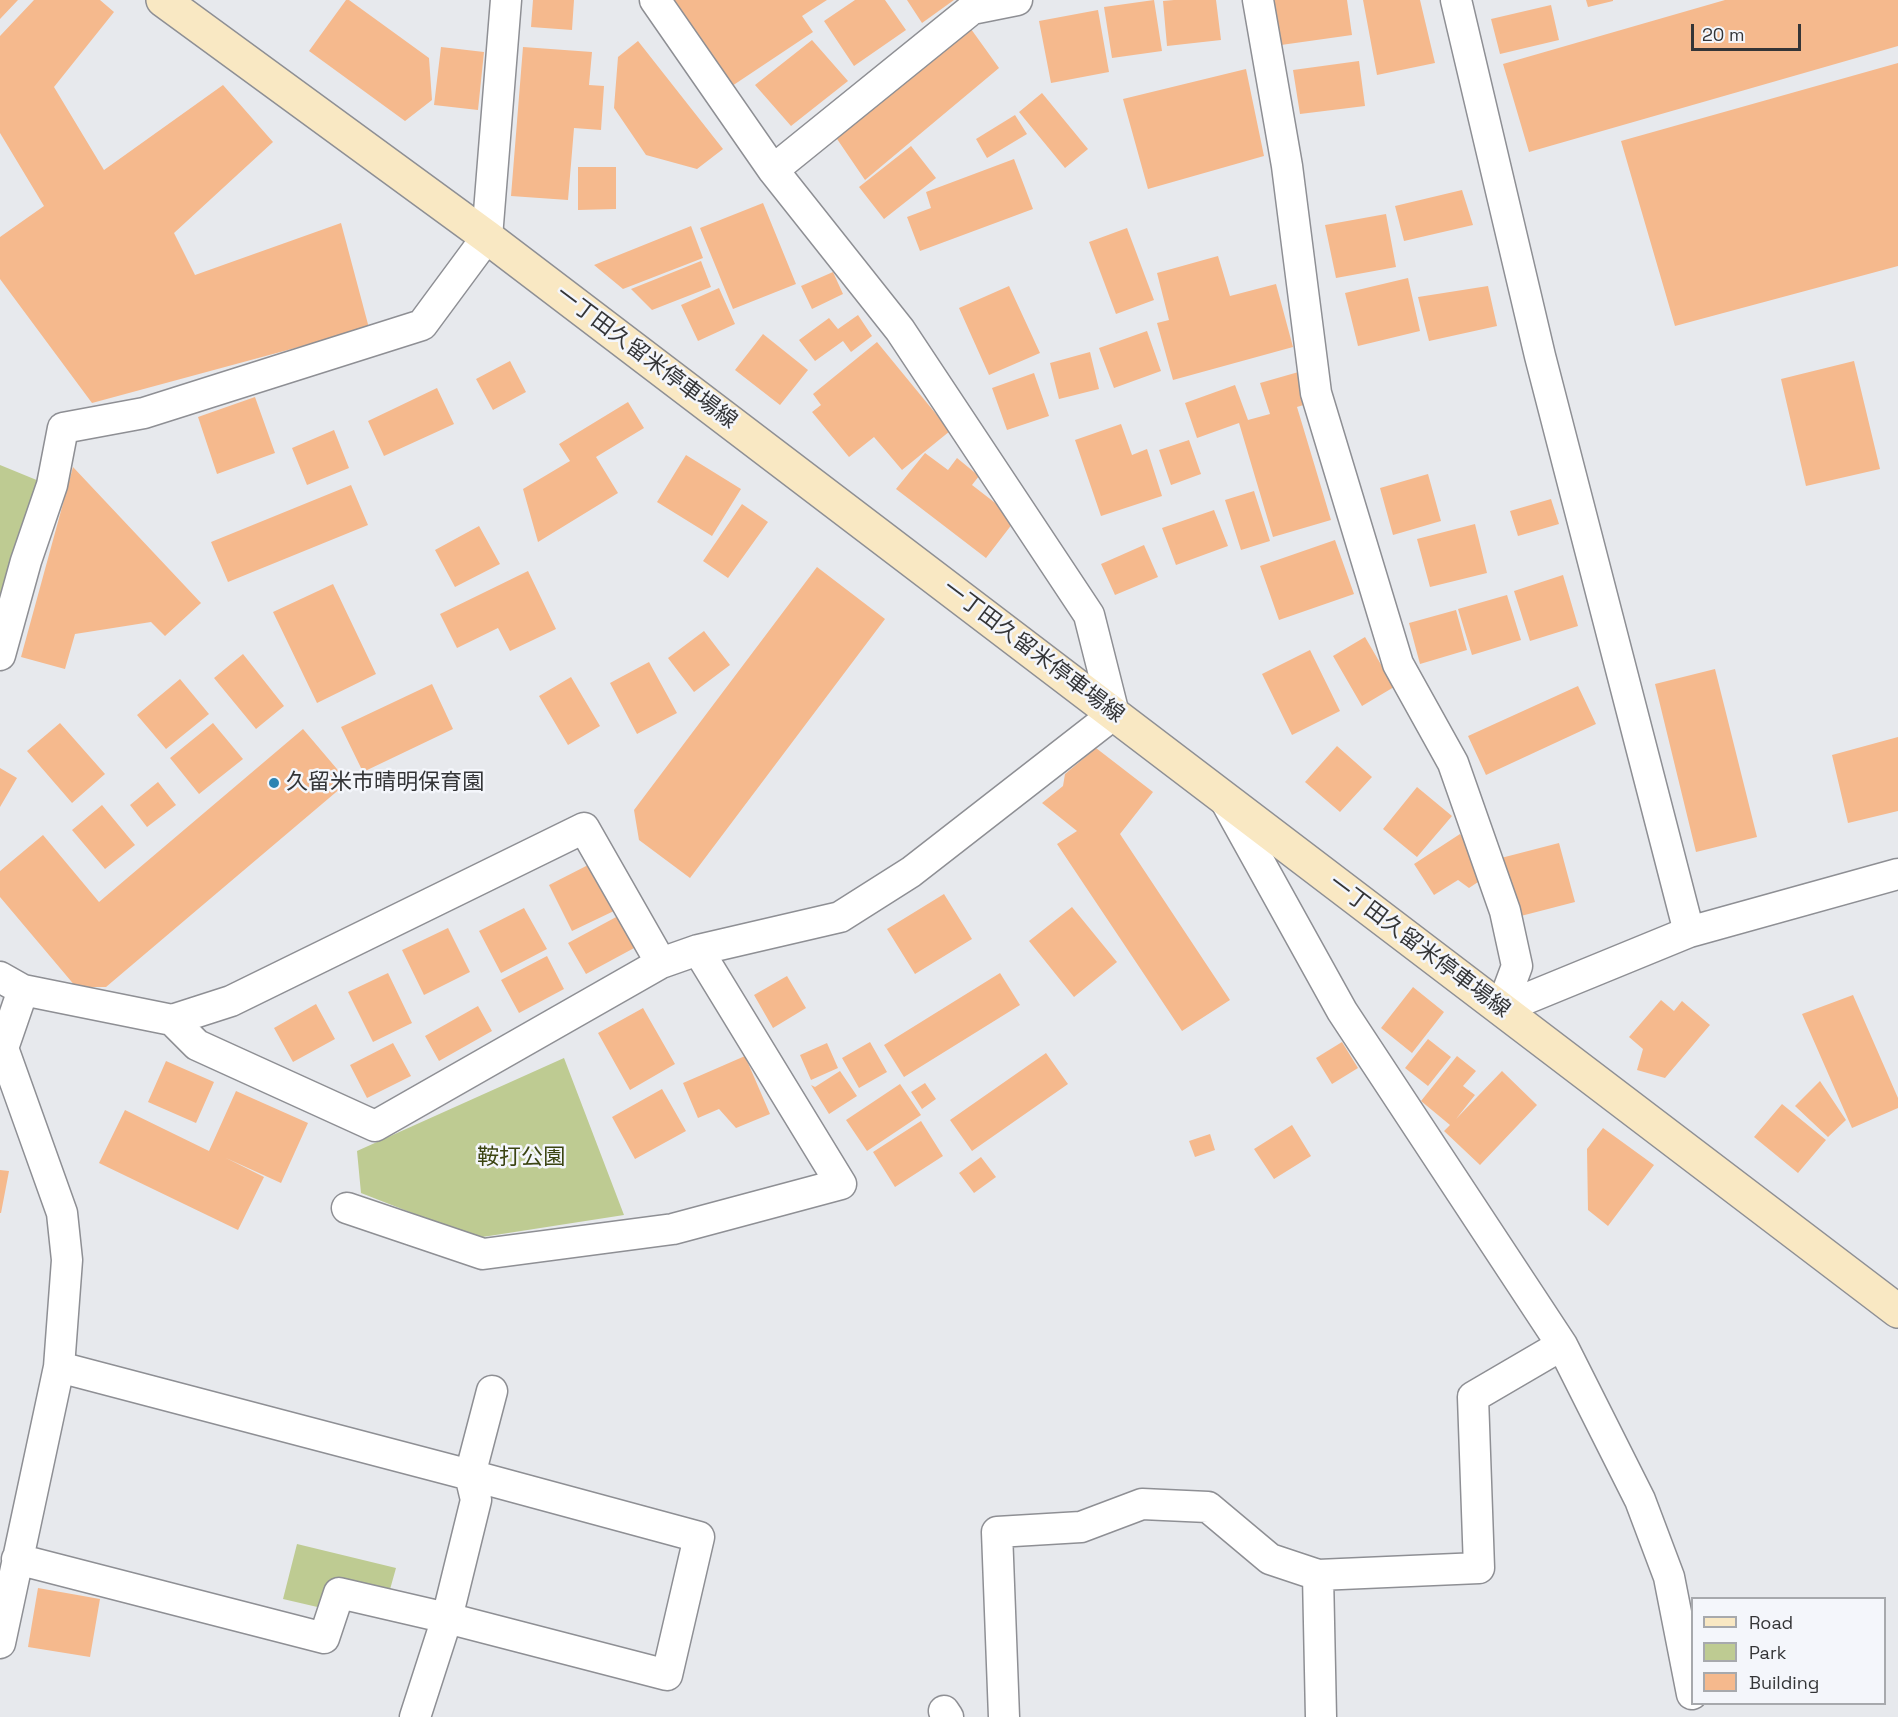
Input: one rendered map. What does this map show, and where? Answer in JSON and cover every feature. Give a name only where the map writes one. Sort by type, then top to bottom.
[{"type":"main road","name":"一丁田久留米停車場線","points":[[163,0],[487,237],[1898,1311]]},
{"type":"street","points":[[0,655],[26,561],[52,485],[63,428],[144,413],[422,325],[487,237],[506,0]]},
{"type":"street","points":[[172,1020],[197,1045],[375,1126],[661,963],[698,950],[840,917],[911,872],[1114,714],[1089,615],[900,330],[773,170],[655,0]]},
{"type":"street","points":[[773,170],[972,9],[1017,0]]},
{"type":"street","points":[[1258,0],[1287,166],[1316,393],[1398,664],[1453,764],[1505,911],[1517,966],[1501,1009]]},
{"type":"street","points":[[1456,0],[1540,356],[1689,932]]},
{"type":"street","points":[[1224,798],[1342,1011],[1562,1345],[1640,1500],[1669,1577],[1691,1689]]},
{"type":"street","points":[[0,1643],[11,1565],[59,1367],[67,1260],[62,1213],[3,1048],[12,983],[172,1020],[231,1001],[584,828],[661,963]]},
{"type":"street","points":[[1501,1009],[1689,932],[1898,874]]},
{"type":"street","points":[[347,1208],[483,1254],[673,1228],[841,1184],[698,950]]},
{"type":"street","points":[[1004,1717],[997,1532],[1082,1527],[1142,1504],[1208,1507],[1270,1558],[1318,1575],[1479,1568],[1473,1397],[1562,1345]]},
{"type":"street","points":[[11,1565],[324,1638],[339,1593],[447,1618],[667,1676],[699,1537],[470,1474],[59,1367]]},
{"type":"street","points":[[415,1717],[447,1618],[476,1500],[470,1474],[492,1390]]},
{"type":"street","points":[[1318,1575],[1321,1717]]},
{"type":"green space","points":[[0,465],[39,481],[0,623]]},
{"type":"green space","name":"鞍打公園","points":[[564,1058],[624,1215],[476,1238],[361,1193],[357,1151]]},
{"type":"green space","points":[[297,1544],[396,1568],[389,1593],[333,1579],[326,1609],[283,1599]]},
{"type":"building","points":[[0,0],[18,0],[0,19]]},
{"type":"building","points":[[34,0],[100,0],[114,12],[54,87],[104,170],[223,85],[273,142],[174,233],[195,275],[341,223],[369,328],[92,403],[0,279],[0,237],[44,206],[0,133],[0,36]]},
{"type":"building","points":[[346,0],[429,58],[432,100],[405,121],[309,51]]},
{"type":"building","points":[[533,0],[574,0],[572,30],[531,27]]},
{"type":"building","points":[[665,0],[827,0],[802,16],[813,32],[723,92]]},
{"type":"building","points":[[855,0],[885,0],[906,30],[854,66],[824,21]]},
{"type":"building","points":[[907,0],[954,0],[922,23]]},
{"type":"building","points":[[1154,0],[1162,51],[1112,58],[1104,7]]},
{"type":"building","points":[[1216,0],[1221,40],[1167,46],[1163,1]]},
{"type":"building","points":[[1274,0],[1347,0],[1352,35],[1281,45]]},
{"type":"building","points":[[1363,0],[1420,0],[1435,63],[1377,75]]},
{"type":"building","points":[[1586,0],[1613,0],[1613,1],[1588,7]]},
{"type":"building","points":[[1725,0],[1898,0],[1898,46],[1529,152],[1503,64]]},
{"type":"building","points":[[1551,5],[1559,40],[1500,54],[1491,19]]},
{"type":"building","points":[[1098,10],[1109,72],[1051,83],[1039,21]]},
{"type":"building","points":[[971,29],[999,68],[865,180],[835,136]]},
{"type":"building","points":[[812,40],[848,81],[791,126],[755,85]]},
{"type":"building","points":[[638,41],[723,149],[697,169],[646,155],[614,108],[618,57]]},
{"type":"building","points":[[441,47],[484,52],[478,110],[434,105]]},
{"type":"building","points":[[523,47],[592,52],[589,85],[604,86],[601,130],[574,128],[568,200],[511,196]]},
{"type":"building","points":[[1359,61],[1365,106],[1300,114],[1293,70]]},
{"type":"building","points":[[1898,63],[1898,266],[1675,326],[1621,141]]},
{"type":"building","points":[[1246,69],[1264,156],[1148,189],[1123,99]]},
{"type":"building","points":[[1042,93],[1088,149],[1065,168],[1019,112]]},
{"type":"building","points":[[1015,115],[1027,134],[987,158],[976,139]]},
{"type":"building","points":[[911,146],[936,178],[884,219],[859,187]]},
{"type":"building","points":[[1014,159],[1033,209],[920,251],[907,217],[931,208],[926,192]]},
{"type":"building","points":[[578,167],[616,167],[616,209],[578,210]]},
{"type":"building","points":[[1462,190],[1473,225],[1404,241],[1395,206]]},
{"type":"building","points":[[763,203],[796,284],[733,309],[700,228]]},
{"type":"building","points":[[1386,214],[1396,267],[1336,278],[1325,225]]},
{"type":"building","points":[[691,226],[703,258],[623,289],[594,265]]},
{"type":"building","points":[[1127,228],[1154,300],[1116,314],[1089,242]]},
{"type":"building","points":[[1218,256],[1230,296],[1276,284],[1293,347],[1173,380],[1157,323],[1169,320],[1157,273]]},
{"type":"building","points":[[701,261],[711,287],[652,310],[631,289]]},
{"type":"building","points":[[833,272],[843,294],[812,309],[801,286]]},
{"type":"building","points":[[1408,278],[1420,331],[1358,346],[1345,293]]},
{"type":"building","points":[[1009,286],[1040,353],[989,375],[959,308]]},
{"type":"building","points":[[1488,286],[1497,326],[1429,341],[1418,297]]},
{"type":"building","points":[[719,288],[735,324],[698,341],[681,305]]},
{"type":"building","points":[[858,315],[872,336],[851,352],[843,341],[815,361],[799,340],[829,318],[838,329]]},
{"type":"building","points":[[1147,331],[1161,371],[1114,388],[1099,348]]},
{"type":"building","points":[[763,334],[808,370],[780,405],[735,370]]},
{"type":"building","points":[[877,342],[950,431],[902,470],[874,437],[849,457],[812,412],[821,405],[813,394]]},
{"type":"building","points":[[1090,352],[1099,389],[1059,399],[1050,363]]},
{"type":"building","points":[[510,361],[526,392],[493,410],[476,379]]},
{"type":"building","points":[[1854,361],[1880,469],[1806,486],[1781,379]]},
{"type":"building","points":[[1302,371],[1310,403],[1297,407],[1331,520],[1273,537],[1239,423],[1197,438],[1185,403],[1235,385],[1248,420],[1270,414],[1260,383]]},
{"type":"building","points":[[1034,373],[1049,416],[1007,430],[992,388]]},
{"type":"building","points":[[437,388],[454,424],[384,456],[368,421]]},
{"type":"building","points":[[255,397],[275,453],[217,474],[198,417]]},
{"type":"building","points":[[628,402],[644,428],[596,457],[618,493],[538,542],[523,489],[570,461],[559,444]]},
{"type":"building","points":[[1121,424],[1132,455],[1147,449],[1162,496],[1101,516],[1075,440]]},
{"type":"building","points":[[334,430],[349,468],[307,485],[292,448]]},
{"type":"building","points":[[1189,440],[1201,474],[1171,485],[1159,450]]},
{"type":"building","points":[[925,453],[948,470],[957,458],[979,476],[972,485],[1016,519],[986,558],[896,489]]},
{"type":"building","points":[[686,455],[741,489],[712,536],[657,502]]},
{"type":"building","points":[[73,467],[201,603],[165,636],[151,622],[75,634],[65,669],[21,657]]},
{"type":"building","points":[[1428,474],[1441,521],[1393,535],[1380,488]]},
{"type":"building","points":[[351,485],[368,525],[228,582],[211,542]]},
{"type":"building","points":[[1254,491],[1270,541],[1241,550],[1225,500]]},
{"type":"building","points":[[1551,499],[1559,524],[1518,536],[1510,511]]},
{"type":"building","points":[[742,504],[768,522],[728,578],[703,561]]},
{"type":"building","points":[[1214,510],[1228,546],[1176,565],[1162,528]]},
{"type":"building","points":[[1475,524],[1487,573],[1430,587],[1417,539]]},
{"type":"building","points":[[479,526],[500,564],[455,587],[435,550]]},
{"type":"building","points":[[1335,540],[1354,594],[1279,620],[1260,566]]},
{"type":"building","points":[[1144,545],[1158,577],[1115,595],[1101,564]]},
{"type":"building","points":[[817,567],[885,619],[690,878],[639,840],[634,810]]},
{"type":"building","points":[[528,571],[556,629],[510,651],[498,628],[457,648],[440,614]]},
{"type":"building","points":[[1563,575],[1578,626],[1530,641],[1514,591]]},
{"type":"building","points":[[333,584],[376,674],[317,703],[273,612]]},
{"type":"building","points":[[1507,595],[1521,640],[1472,655],[1458,609]]},
{"type":"building","points":[[1456,610],[1467,650],[1420,664],[1409,623]]},
{"type":"building","points":[[704,631],[730,665],[694,692],[668,658]]},
{"type":"building","points":[[1365,637],[1394,687],[1362,706],[1333,656]]},
{"type":"building","points":[[1310,650],[1340,711],[1292,735],[1262,674]]},
{"type":"building","points":[[243,654],[284,706],[256,729],[214,678]]},
{"type":"building","points":[[649,662],[677,713],[637,734],[610,683]]},
{"type":"building","points":[[1715,669],[1757,837],[1696,852],[1655,684]]},
{"type":"building","points":[[571,677],[600,726],[568,745],[539,696]]},
{"type":"building","points":[[180,679],[209,714],[166,749],[137,715]]},
{"type":"building","points":[[432,684],[453,729],[363,772],[341,727]]},
{"type":"building","points":[[1578,686],[1596,724],[1486,775],[1468,736]]},
{"type":"building","points":[[60,723],[105,774],[72,803],[27,751]]},
{"type":"building","points":[[213,723],[243,759],[199,794],[170,758]]},
{"type":"building","points":[[303,729],[348,782],[106,987],[76,987],[0,897],[0,871],[43,835],[99,902]]},
{"type":"building","points":[[1898,737],[1898,811],[1848,823],[1832,755]]},
{"type":"building","points":[[1337,746],[1372,777],[1340,812],[1305,782]]},
{"type":"building","points":[[1096,748],[1153,792],[1120,834],[1230,1000],[1182,1031],[1057,844],[1077,831],[1042,803],[1063,786],[1065,774]]},
{"type":"building","points":[[0,768],[17,778],[0,807]]},
{"type":"building","points":[[158,782],[176,805],[147,827],[130,805]]},
{"type":"building","points":[[1417,787],[1452,816],[1417,857],[1383,829]]},
{"type":"building","points":[[102,805],[135,845],[105,869],[72,830]]},
{"type":"building","points":[[1460,834],[1487,876],[1469,888],[1458,880],[1434,895],[1414,864]]},
{"type":"building","points":[[1559,843],[1575,902],[1517,917],[1501,858]]},
{"type":"building","points":[[592,863],[616,910],[572,931],[549,885]]},
{"type":"building","points":[[944,894],[972,939],[915,974],[887,929]]},
{"type":"building","points":[[1072,907],[1117,962],[1074,997],[1029,941]]},
{"type":"building","points":[[524,908],[547,949],[501,973],[479,931]]},
{"type":"building","points":[[618,916],[636,947],[586,974],[568,943]]},
{"type":"building","points":[[448,928],[470,972],[424,995],[402,950]]},
{"type":"building","points":[[547,956],[564,989],[519,1013],[501,980]]},
{"type":"building","points":[[388,973],[412,1023],[373,1042],[348,992]]},
{"type":"building","points":[[1000,973],[1020,1005],[904,1077],[884,1045]]},
{"type":"building","points":[[787,976],[806,1008],[773,1028],[754,995]]},
{"type":"building","points":[[1413,987],[1444,1012],[1412,1053],[1381,1028]]},
{"type":"building","points":[[1853,995],[1898,1098],[1898,1108],[1852,1128],[1802,1014]]},
{"type":"building","points":[[1661,1000],[1674,1011],[1682,1001],[1710,1025],[1665,1078],[1637,1070],[1643,1049],[1629,1037]]},
{"type":"building","points":[[316,1004],[335,1039],[293,1062],[274,1028]]},
{"type":"building","points":[[478,1006],[492,1031],[439,1061],[425,1036]]},
{"type":"building","points":[[643,1008],[675,1064],[630,1090],[598,1033]]},
{"type":"building","points":[[1428,1039],[1451,1057],[1428,1086],[1405,1068]]},
{"type":"building","points":[[870,1042],[887,1072],[859,1088],[842,1058]]},
{"type":"building","points":[[1342,1042],[1358,1068],[1332,1084],[1316,1058]]},
{"type":"building","points":[[393,1043],[411,1076],[367,1098],[350,1065]]},
{"type":"building","points":[[827,1043],[838,1068],[811,1080],[800,1055]]},
{"type":"building","points":[[1046,1053],[1068,1084],[972,1151],[950,1120]]},
{"type":"building","points":[[745,1056],[770,1114],[736,1128],[719,1109],[698,1118],[683,1083]]},
{"type":"building","points":[[1457,1056],[1476,1071],[1463,1086],[1475,1095],[1456,1119],[1502,1071],[1537,1105],[1480,1165],[1444,1131],[1450,1125],[1421,1101]]},
{"type":"building","points":[[166,1061],[214,1082],[196,1123],[148,1102]]},
{"type":"building","points":[[840,1071],[857,1096],[829,1114],[811,1085],[815,1087]]},
{"type":"building","points":[[1820,1081],[1846,1120],[1828,1137],[1795,1106]]},
{"type":"building","points":[[925,1083],[936,1099],[922,1109],[911,1092]]},
{"type":"building","points":[[900,1084],[921,1115],[867,1151],[846,1120]]},
{"type":"building","points":[[662,1089],[686,1131],[635,1159],[612,1117]]},
{"type":"building","points":[[236,1091],[308,1123],[281,1183],[226,1158],[264,1177],[238,1230],[99,1163],[125,1110],[209,1151]]},
{"type":"building","points":[[1782,1104],[1826,1140],[1798,1173],[1754,1137]]},
{"type":"building","points":[[921,1121],[943,1156],[895,1187],[873,1152]]},
{"type":"building","points":[[1292,1125],[1311,1156],[1274,1179],[1254,1149]]},
{"type":"building","points":[[1603,1128],[1654,1165],[1608,1226],[1588,1210],[1587,1149]]},
{"type":"building","points":[[1210,1134],[1215,1150],[1195,1157],[1189,1141]]},
{"type":"building","points":[[981,1157],[996,1177],[974,1193],[959,1173]]},
{"type":"building","points":[[0,1170],[9,1171],[1,1213],[0,1213]]},
{"type":"building","points":[[38,1588],[100,1599],[90,1657],[28,1647]]},
{"type":"place","name":"久留米市晴明保育園","points":[[274,783]]}]
